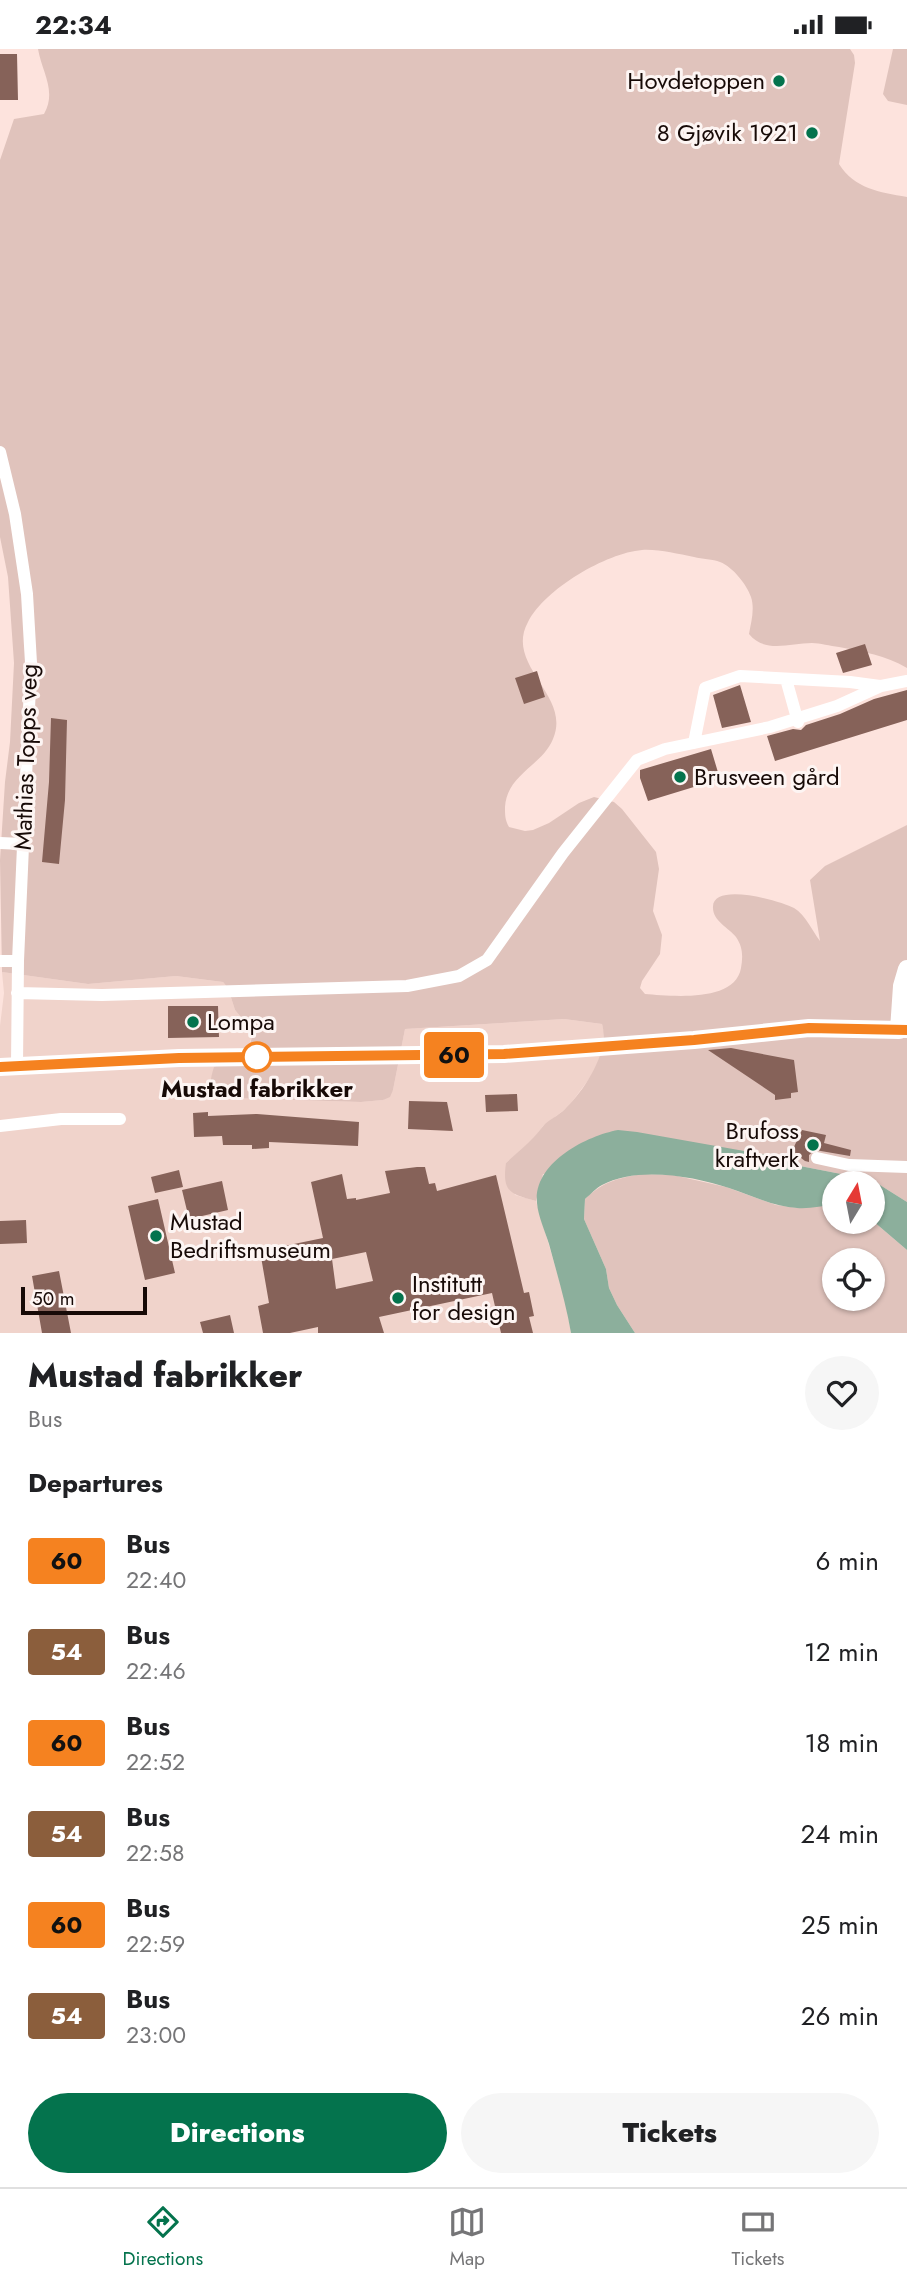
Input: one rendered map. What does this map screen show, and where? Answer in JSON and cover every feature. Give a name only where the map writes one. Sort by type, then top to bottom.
[{"type":"main road","points":[[9,1066],[179,1058],[504,1054],[694,1040],[809,1028],[903,1030],[902,986],[907,969]]},
{"type":"street","name":"Mathias Topps veg","points":[[1,459],[15,515],[27,594],[32,663],[18,993],[9,1066]]},
{"type":"street","points":[[694,743],[705,688],[740,676],[881,686]]},
{"type":"street","points":[[786,679],[798,722]]},
{"type":"street","points":[[18,993],[102,995],[407,986],[459,976],[487,960],[557,861],[637,760],[665,749],[770,727],[837,706],[881,686],[907,681]]},
{"type":"street","points":[[0,843],[23,844]]},
{"type":"street","points":[[0,961],[18,961]]},
{"type":"street","points":[[0,1126],[61,1119],[120,1119]]},
{"type":"street","points":[[817,1158],[849,1165],[907,1167]]},
{"type":"shaded area","points":[[38,49],[850,49],[855,63],[839,164],[852,179],[868,188],[907,197],[907,668],[866,652],[839,647],[812,643],[778,646],[762,644],[749,634],[753,611],[749,592],[734,572],[720,562],[648,550],[611,558],[562,586],[548,597],[528,622],[523,638],[524,653],[554,708],[556,723],[548,748],[512,786],[507,796],[505,813],[509,827],[525,831],[549,823],[579,803],[594,797],[614,802],[622,809],[656,852],[659,869],[653,911],[662,935],[660,954],[640,988],[645,994],[670,996],[715,992],[736,979],[741,968],[741,948],[736,937],[716,917],[713,908],[715,900],[734,894],[787,905],[802,915],[820,941],[810,880],[825,866],[907,825],[907,1202],[886,1189],[886,1171],[826,1171],[800,1166],[772,1156],[543,1174],[536,1201],[514,1194],[505,1180],[506,1163],[545,1124],[565,1109],[581,1090],[599,1057],[604,1035],[602,1024],[564,1019],[405,1029],[393,1090],[390,1097],[383,1100],[361,1102],[232,1098],[219,1095],[212,1089],[214,1067],[249,1051],[252,1036],[250,1028],[235,1010],[228,988],[223,982],[176,976],[88,984],[2,972],[0,860],[14,663],[8,577],[0,537],[0,160],[14,119],[44,114],[49,97]]},
{"type":"shaded area","points":[[893,49],[907,49],[907,105],[888,101],[883,94]]},
{"type":"shaded area","points":[[2,972],[88,984],[176,976],[223,982],[228,988],[235,1010],[250,1028],[252,1036],[232,1098],[361,1102],[383,1100],[393,1090],[405,1029],[564,1019],[602,1024],[604,1032],[595,1070],[568,1107],[543,1126],[534,1138],[506,1163],[515,1195],[536,1201],[565,1300],[571,1333],[0,1333],[0,1026],[4,993]]},
{"type":"shaded area","points":[[618,1130],[637,1132],[773,1156],[800,1166],[826,1171],[822,1171],[822,1206],[788,1207],[715,1184],[665,1175],[631,1176],[600,1186],[585,1199],[584,1219],[606,1269],[609,1288],[635,1333],[571,1333],[539,1213],[538,1189],[552,1164],[577,1145]]},
{"type":"shaded area","points":[[641,1174],[673,1175],[726,1187],[776,1205],[798,1208],[822,1205],[822,1234],[886,1232],[907,1250],[907,1333],[635,1333],[609,1288],[606,1269],[584,1219],[585,1199],[604,1184]]},
{"type":"shaded area","points":[[886,1189],[907,1202],[907,1250],[886,1232]]},
{"type":"building","points":[[0,54],[17,54],[18,100],[0,100]]},
{"type":"building","points":[[865,644],[872,665],[843,673],[836,653]]},
{"type":"building","points":[[537,671],[545,697],[524,704],[515,678]]},
{"type":"building","points":[[740,685],[751,722],[722,728],[713,695]]},
{"type":"building","points":[[907,690],[907,720],[775,761],[767,736],[793,729],[801,730],[806,725],[874,699]]},
{"type":"building","points":[[51,718],[67,720],[65,800],[59,864],[42,862]]},
{"type":"building","points":[[711,749],[720,779],[648,801],[640,770]]},
{"type":"building","name":"Lompa","points":[[168,1006],[218,1006],[219,1037],[168,1038]]},
{"type":"building","points":[[731,1048],[794,1060],[798,1092],[791,1093],[791,1098],[775,1100],[775,1095],[708,1050]]},
{"type":"building","points":[[517,1094],[518,1111],[486,1112],[485,1095]]},
{"type":"building","points":[[409,1101],[447,1102],[453,1131],[408,1129]]},
{"type":"building","points":[[208,1112],[208,1116],[257,1114],[359,1122],[358,1146],[269,1142],[269,1148],[252,1149],[252,1145],[223,1145],[222,1136],[194,1137],[193,1113]]},
{"type":"building","name":"Brufoss kraftverk","points":[[802,1130],[826,1135],[824,1143],[851,1150],[850,1156],[815,1150],[809,1155],[809,1162],[805,1161],[792,1151]]},
{"type":"building","points":[[425,1167],[429,1184],[435,1183],[437,1191],[496,1175],[524,1293],[529,1292],[534,1316],[529,1317],[533,1333],[501,1333],[492,1293],[379,1317],[384,1333],[318,1333],[318,1327],[290,1333],[263,1333],[258,1306],[269,1303],[260,1251],[323,1238],[311,1182],[342,1174],[347,1199],[356,1200],[390,1193],[385,1171]],"holes":[[[366,1252],[373,1281],[336,1289],[332,1259]]]},
{"type":"building","points":[[179,1170],[183,1187],[155,1193],[151,1177]]},
{"type":"building","points":[[222,1181],[228,1210],[189,1219],[182,1190]]},
{"type":"building","points":[[158,1199],[175,1273],[145,1280],[128,1206]]},
{"type":"building","points":[[26,1220],[27,1243],[0,1244],[0,1221]]},
{"type":"building","points":[[59,1271],[71,1333],[42,1333],[32,1276]]},
{"type":"building","points":[[230,1315],[234,1333],[203,1333],[200,1322]]},
{"type":"bus line","name":"60","points":[[0,1067],[179,1058],[504,1054],[568,1051],[809,1028],[907,1030]]},
{"type":"place","name":"Hovdetoppen","points":[[779,81]]},
{"type":"place","name":"8 Gjøvik 1921","points":[[812,133]]},
{"type":"place","name":"Brusveen gård","points":[[680,777]]},
{"type":"place","name":"Lompa","points":[[193,1022]]},
{"type":"place","name":"Mustad fabrikker","points":[[257,1057]]},
{"type":"place","name":"Brufoss kraftverk","points":[[813,1145]]},
{"type":"place","name":"Mustad Bedriftsmuseum","points":[[156,1236]]},
{"type":"place","name":"Institutt for design","points":[[398,1298]]}]
